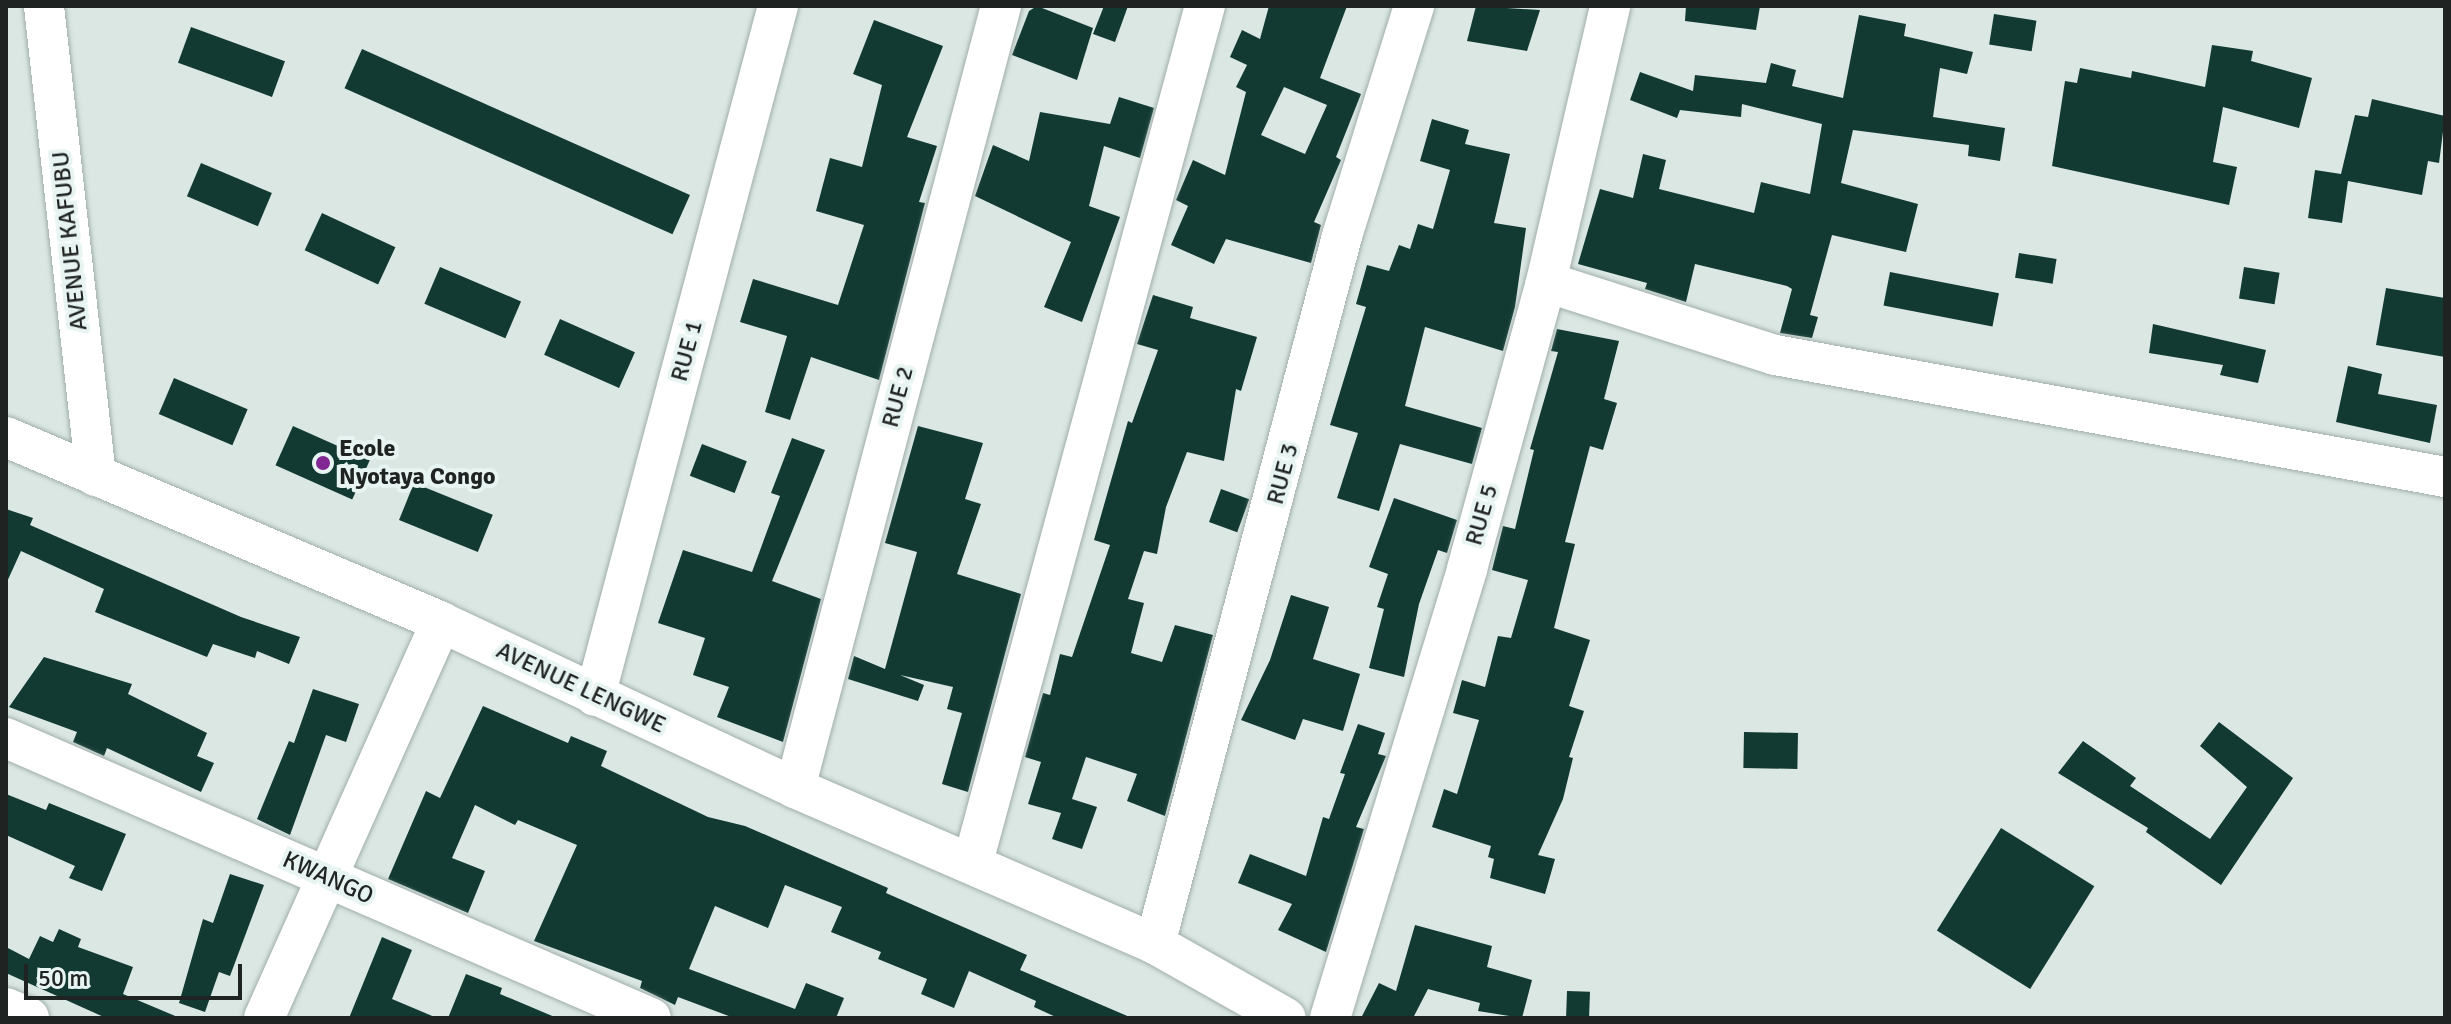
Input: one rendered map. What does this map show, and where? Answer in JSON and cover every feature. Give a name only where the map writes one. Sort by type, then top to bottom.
[{"type":"street","name":"RUE 1","points":[[595,696],[778,6]]},
{"type":"street","name":"RUE 2","points":[[795,788],[1001,6]]},
{"type":"street","points":[[973,862],[1205,6]]},
{"type":"street","name":"RUE 3","points":[[1155,944],[1342,236],[1414,6]]},
{"type":"street","name":"RUE 5","points":[[1330,1018],[1467,569],[1546,282],[1610,6]]},
{"type":"street","name":"AVENUE KAFUBU","points":[[41,8],[96,476]]},
{"type":"street","points":[[1546,282],[1775,355],[2445,477]]},
{"type":"street","name":"AVENUE LENGWE","points":[[6,437],[441,622],[795,788],[973,862],[1155,944],[1286,1018]]},
{"type":"street","points":[[264,1018],[324,876],[441,622]]},
{"type":"street","name":"KWANGO","points":[[6,738],[651,1018]]},
{"type":"street","points":[[6,1008],[29,1018]]},
{"type":"building","points":[[1037,6],[1093,28],[1077,80],[1012,55],[1029,11]]},
{"type":"building","points":[[1104,6],[1128,6],[1115,42],[1093,34]]},
{"type":"building","points":[[1269,6],[1347,6],[1320,78],[1361,94],[1336,157],[1341,160],[1314,222],[1321,225],[1311,263],[1226,239],[1214,264],[1171,245],[1188,206],[1176,200],[1193,160],[1225,175],[1246,92],[1236,87],[1247,65],[1230,57],[1242,30],[1260,39]],"holes":[[[1284,87],[1327,105],[1305,154],[1261,135]]]},
{"type":"building","points":[[1476,6],[1540,10],[1527,51],[1467,41]]},
{"type":"building","points":[[1686,6],[1760,6],[1756,30],[1685,21]]},
{"type":"building","points":[[1994,14],[2036,21],[2032,51],[1989,45]]},
{"type":"building","points":[[1859,15],[1906,24],[1904,36],[1973,52],[1967,74],[1940,68],[1933,117],[2005,128],[2000,161],[1968,156],[1969,145],[1853,130],[1841,183],[1918,204],[1906,252],[1832,235],[1810,315],[1818,317],[1812,338],[1780,333],[1792,289],[1787,286],[1695,264],[1686,302],[1645,289],[1647,283],[1578,264],[1600,189],[1633,198],[1643,154],[1666,160],[1659,189],[1754,213],[1761,182],[1810,194],[1822,124],[1742,104],[1741,117],[1680,110],[1677,118],[1630,100],[1640,72],[1693,91],[1695,75],[1766,83],[1771,63],[1796,70],[1792,86],[1843,98]]},
{"type":"building","points":[[874,20],[943,46],[907,137],[937,146],[919,202],[925,203],[879,380],[811,357],[790,420],[765,412],[787,336],[740,322],[753,279],[838,305],[864,225],[816,211],[830,158],[862,167],[882,85],[853,74]]},
{"type":"building","points":[[191,27],[285,61],[272,97],[178,63]]},
{"type":"building","points":[[2212,45],[2253,51],[2251,61],[2312,78],[2299,128],[2223,107],[2213,162],[2237,167],[2229,205],[2052,166],[2065,81],[2077,83],[2080,68],[2131,78],[2132,71],[2205,87]]},
{"type":"building","points":[[362,49],[690,195],[672,234],[345,88]]},
{"type":"building","points":[[1119,97],[1154,108],[1140,158],[1104,146],[1089,206],[1120,217],[1082,322],[1044,307],[1071,242],[975,196],[993,145],[1029,161],[1040,112],[1110,124]]},
{"type":"building","points":[[2372,99],[2445,116],[2439,163],[2428,161],[2422,195],[2348,181],[2342,223],[2308,218],[2315,170],[2341,174],[2355,115],[2368,117]]},
{"type":"building","points":[[1432,119],[1469,130],[1465,144],[1510,154],[1494,223],[1526,228],[1515,307],[1503,351],[1425,327],[1405,406],[1482,428],[1472,464],[1400,444],[1379,511],[1337,498],[1358,433],[1330,425],[1366,307],[1356,304],[1367,265],[1389,271],[1399,245],[1410,249],[1418,224],[1433,229],[1450,170],[1420,161]]},
{"type":"building","points":[[201,163],[272,193],[258,226],[187,196]]},
{"type":"building","points":[[322,213],[395,247],[378,284],[305,250]]},
{"type":"building","points":[[2019,253],[2057,259],[2053,284],[2015,278]]},
{"type":"building","points":[[440,267],[521,301],[505,338],[424,304]]},
{"type":"building","points":[[2244,267],[2280,273],[2275,304],[2239,299]]},
{"type":"building","points":[[1890,272],[1999,293],[1992,327],[1884,305]]},
{"type":"building","points":[[2386,288],[2445,298],[2445,357],[2376,345]]},
{"type":"building","points":[[1153,295],[1193,307],[1190,318],[1257,337],[1241,391],[1236,389],[1224,461],[1187,452],[1166,507],[1157,554],[1144,551],[1128,599],[1144,603],[1131,653],[1162,662],[1175,625],[1213,635],[1165,816],[1127,801],[1137,774],[1086,757],[1072,799],[1097,807],[1082,849],[1052,839],[1061,813],[1028,804],[1041,762],[1025,757],[1043,693],[1050,695],[1060,654],[1072,657],[1110,545],[1094,540],[1128,421],[1132,423],[1158,350],[1137,344]]},
{"type":"building","points":[[560,319],[635,352],[619,388],[544,355]]},
{"type":"building","points":[[2153,324],[2266,350],[2258,383],[2220,375],[2223,365],[2149,353]]},
{"type":"building","points":[[1557,329],[1619,341],[1604,399],[1617,403],[1603,450],[1590,446],[1565,542],[1575,544],[1554,628],[1590,640],[1569,706],[1584,711],[1569,757],[1573,758],[1563,799],[1538,855],[1555,859],[1545,894],[1490,878],[1494,859],[1488,857],[1491,846],[1432,827],[1444,789],[1457,794],[1479,720],[1453,713],[1462,680],[1485,687],[1498,636],[1511,638],[1528,580],[1492,570],[1503,526],[1515,529],[1534,450],[1530,449],[1558,352],[1551,351]]},
{"type":"building","points":[[2348,366],[2382,374],[2378,394],[2437,405],[2430,443],[2336,422]]},
{"type":"building","points":[[174,378],[248,409],[232,445],[159,414]]},
{"type":"building","name":"Ecole Nyotaya Congo","points":[[293,426],[370,460],[352,499],[276,465]]},
{"type":"building","points":[[918,426],[983,443],[965,499],[981,504],[957,574],[1021,594],[968,792],[942,784],[962,713],[947,709],[953,687],[900,675],[924,685],[918,701],[848,679],[854,656],[885,669],[917,552],[885,543]]},
{"type":"building","points":[[792,438],[825,450],[772,581],[821,599],[783,742],[717,717],[729,687],[693,675],[705,638],[658,623],[683,550],[752,572],[780,496],[771,493]]},
{"type":"building","points":[[702,444],[747,461],[735,493],[690,476]]},
{"type":"building","points":[[414,483],[493,515],[478,552],[399,520]]},
{"type":"building","points":[[1221,489],[1249,499],[1237,532],[1209,522]]},
{"type":"building","points":[[1394,498],[1457,520],[1447,553],[1438,550],[1419,604],[1404,677],[1369,668],[1384,609],[1377,607],[1388,574],[1369,567]]},
{"type":"building","points":[[6,509],[33,518],[30,525],[241,617],[300,637],[289,664],[257,651],[255,658],[213,644],[207,657],[95,612],[104,589],[21,551],[6,584]]},
{"type":"building","points":[[1291,595],[1329,607],[1313,659],[1360,674],[1343,731],[1303,719],[1295,740],[1241,720],[1270,660]]},
{"type":"building","points":[[44,657],[132,684],[128,694],[207,733],[197,756],[214,763],[201,792],[107,748],[104,756],[73,742],[77,732],[9,707]]},
{"type":"building","points":[[313,689],[359,704],[346,742],[326,735],[290,835],[257,819],[289,741],[294,743]]},
{"type":"building","points":[[483,706],[568,743],[571,736],[607,751],[601,766],[708,817],[745,826],[888,888],[886,893],[1027,955],[1020,970],[1132,1018],[1058,1018],[1034,1007],[1036,1001],[969,971],[954,1008],[921,994],[927,979],[878,959],[881,952],[831,932],[842,907],[785,885],[768,928],[715,906],[689,969],[795,1009],[806,983],[844,998],[836,1018],[734,1018],[678,997],[675,1005],[640,988],[642,981],[534,941],[577,845],[518,820],[515,825],[475,805],[452,858],[485,871],[468,913],[388,879],[426,791],[440,798]]},
{"type":"building","points":[[2219,722],[2293,778],[2221,885],[2146,832],[2148,828],[2058,773],[2083,741],[2136,778],[2130,786],[2210,839],[2247,787],[2200,746]]},
{"type":"building","points":[[1358,724],[1385,733],[1378,754],[1386,756],[1356,827],[1364,829],[1326,952],[1278,930],[1292,904],[1238,883],[1250,854],[1306,876],[1323,817],[1329,819],[1345,774],[1340,773]]},
{"type":"building","points":[[1744,732],[1798,733],[1797,769],[1743,768]]},
{"type":"building","points":[[6,794],[46,810],[49,803],[126,834],[102,891],[69,878],[75,866],[6,835]]},
{"type":"building","points":[[2001,828],[2094,886],[2030,989],[1937,931]]},
{"type":"building","points":[[230,874],[264,885],[230,976],[219,972],[205,1012],[179,1003],[203,919],[213,923]]},
{"type":"building","points":[[1415,925],[1492,946],[1487,967],[1532,980],[1522,1018],[1478,1011],[1480,1003],[1428,989],[1413,1018],[1361,1018],[1379,983],[1396,991]]},
{"type":"building","points":[[59,929],[81,939],[78,947],[133,967],[123,994],[180,1018],[106,1018],[6,973],[6,947],[29,959],[40,936],[53,942]]},
{"type":"building","points":[[382,937],[412,950],[392,999],[437,1018],[349,1018]]},
{"type":"building","points":[[466,974],[502,988],[500,994],[557,1018],[448,1018]]},
{"type":"building","points":[[1567,991],[1590,992],[1589,1018],[1566,1018]]},
{"type":"place","name":"Ecole Nyotaya Congo","points":[[323,463]]}]
